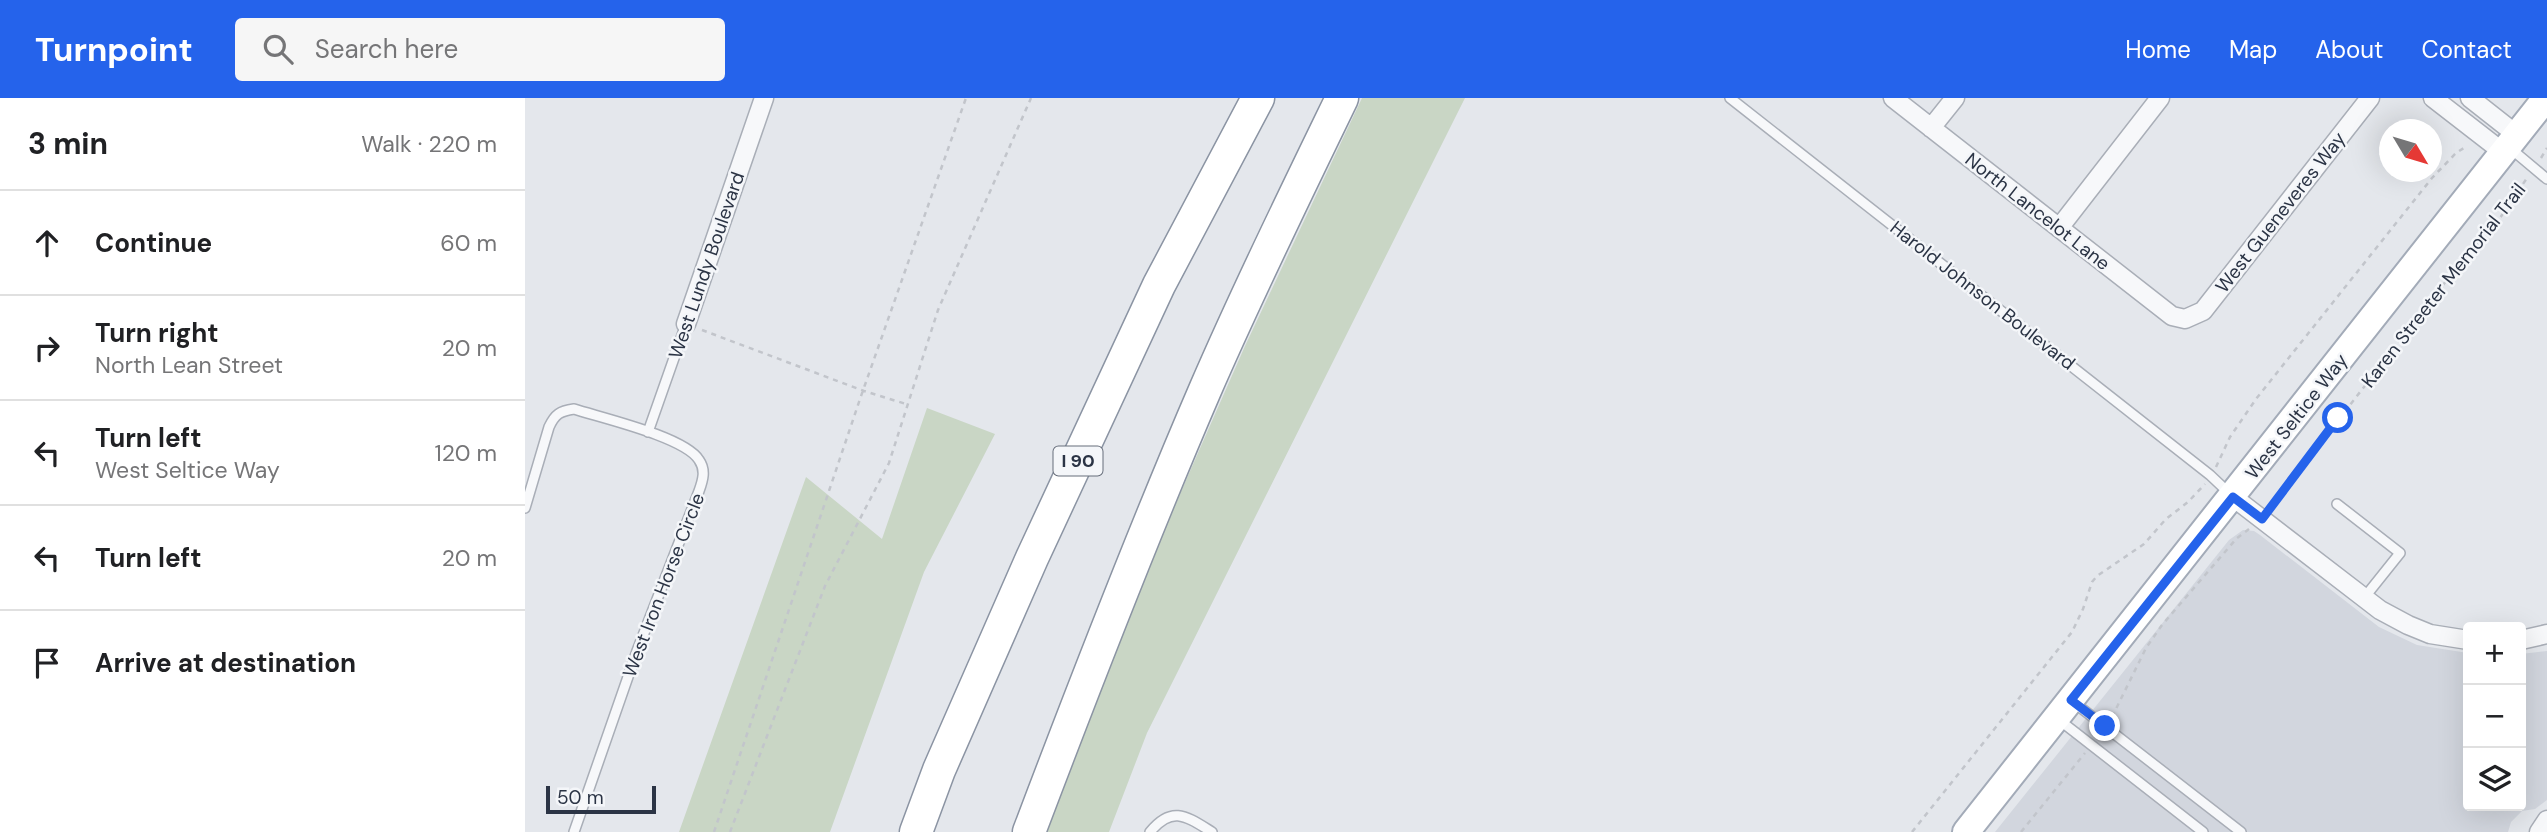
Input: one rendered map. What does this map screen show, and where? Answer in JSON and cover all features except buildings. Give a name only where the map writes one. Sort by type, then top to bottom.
[{"type":"highway","name":"I 90","points":[[916,832],[939,770],[1033,558],[1159,285],[1258,98]]},
{"type":"highway","points":[[1029,832],[1146,530],[1206,388],[1264,259],[1342,98]]},
{"type":"main road","name":"West Seltice Way","points":[[1966,832],[2546,98]]},
{"type":"street","name":"West Lundy Boulevard","points":[[686,324],[764,98]]},
{"type":"street","name":"North Lancelot Lane","points":[[1893,98],[2172,316],[2185,319]]},
{"type":"street","points":[[1931,128],[1955,98]]},
{"type":"street","points":[[2059,228],[2160,98]]},
{"type":"street","name":"West Gueneveres Way","points":[[2185,319],[2203,311],[2370,98]]},
{"type":"street","points":[[2433,98],[2510,145]]},
{"type":"street","points":[[2470,98],[2510,145]]},
{"type":"street","points":[[2233,497],[2364,598],[2408,625],[2430,634],[2463,639]]},
{"type":"street","points":[[2526,639],[2547,634]]},
{"type":"street","points":[[2539,832],[2547,820]]},
{"type":"lane","name":"Harold Johnson Boulevard","points":[[1730,98],[2210,475],[2233,497]]},
{"type":"lane","points":[[2510,145],[2547,179]]},
{"type":"lane","name":"West Lundy Boulevard","points":[[648,432],[686,324]]},
{"type":"lane","name":"West Iron Horse Circle","points":[[525,508],[549,427],[553,418],[561,411],[574,410],[681,445],[693,453],[703,470],[703,479],[637,651],[574,832]]},
{"type":"lane","points":[[2337,504],[2400,553],[2364,598]]},
{"type":"lane","points":[[2064,709],[2203,832]]},
{"type":"lane","points":[[2064,709],[2241,832]]},
{"type":"lane","points":[[1150,832],[1160,820],[1172,814],[1189,818],[1212,832]]},
{"type":"path","points":[[714,832],[966,98]]},
{"type":"path","points":[[730,832],[825,586],[889,463],[938,310],[1031,98]]},
{"type":"path","name":"Karen Streeter Memorial Trail","points":[[2110,719],[2137,663],[2162,625],[2237,538],[2262,519],[2473,248],[2500,218],[2547,148]]},
{"type":"path","points":[[686,324],[864,391],[907,404]]},
{"type":"path","points":[[2021,832],[2084,754]]},
{"type":"shaded area","points":[[2243,530],[2254,531],[2379,627],[2417,645],[2463,652],[2463,811],[2522,811],[2511,822],[2508,832],[1995,832],[2229,540]]},
{"type":"shaded area","points":[[2547,651],[2547,800],[2535,809],[2526,810],[2526,653]]},
{"type":"green space","points":[[1362,98],[1465,98],[1147,733],[1109,832],[1046,832],[1154,553],[1245,346]]},
{"type":"green space","points":[[927,408],[995,434],[924,572],[830,832],[679,832],[806,477],[882,539]]},
{"type":"route","points":[[2105,726],[2071,700],[2233,497],[2262,519],[2338,418]]}]
